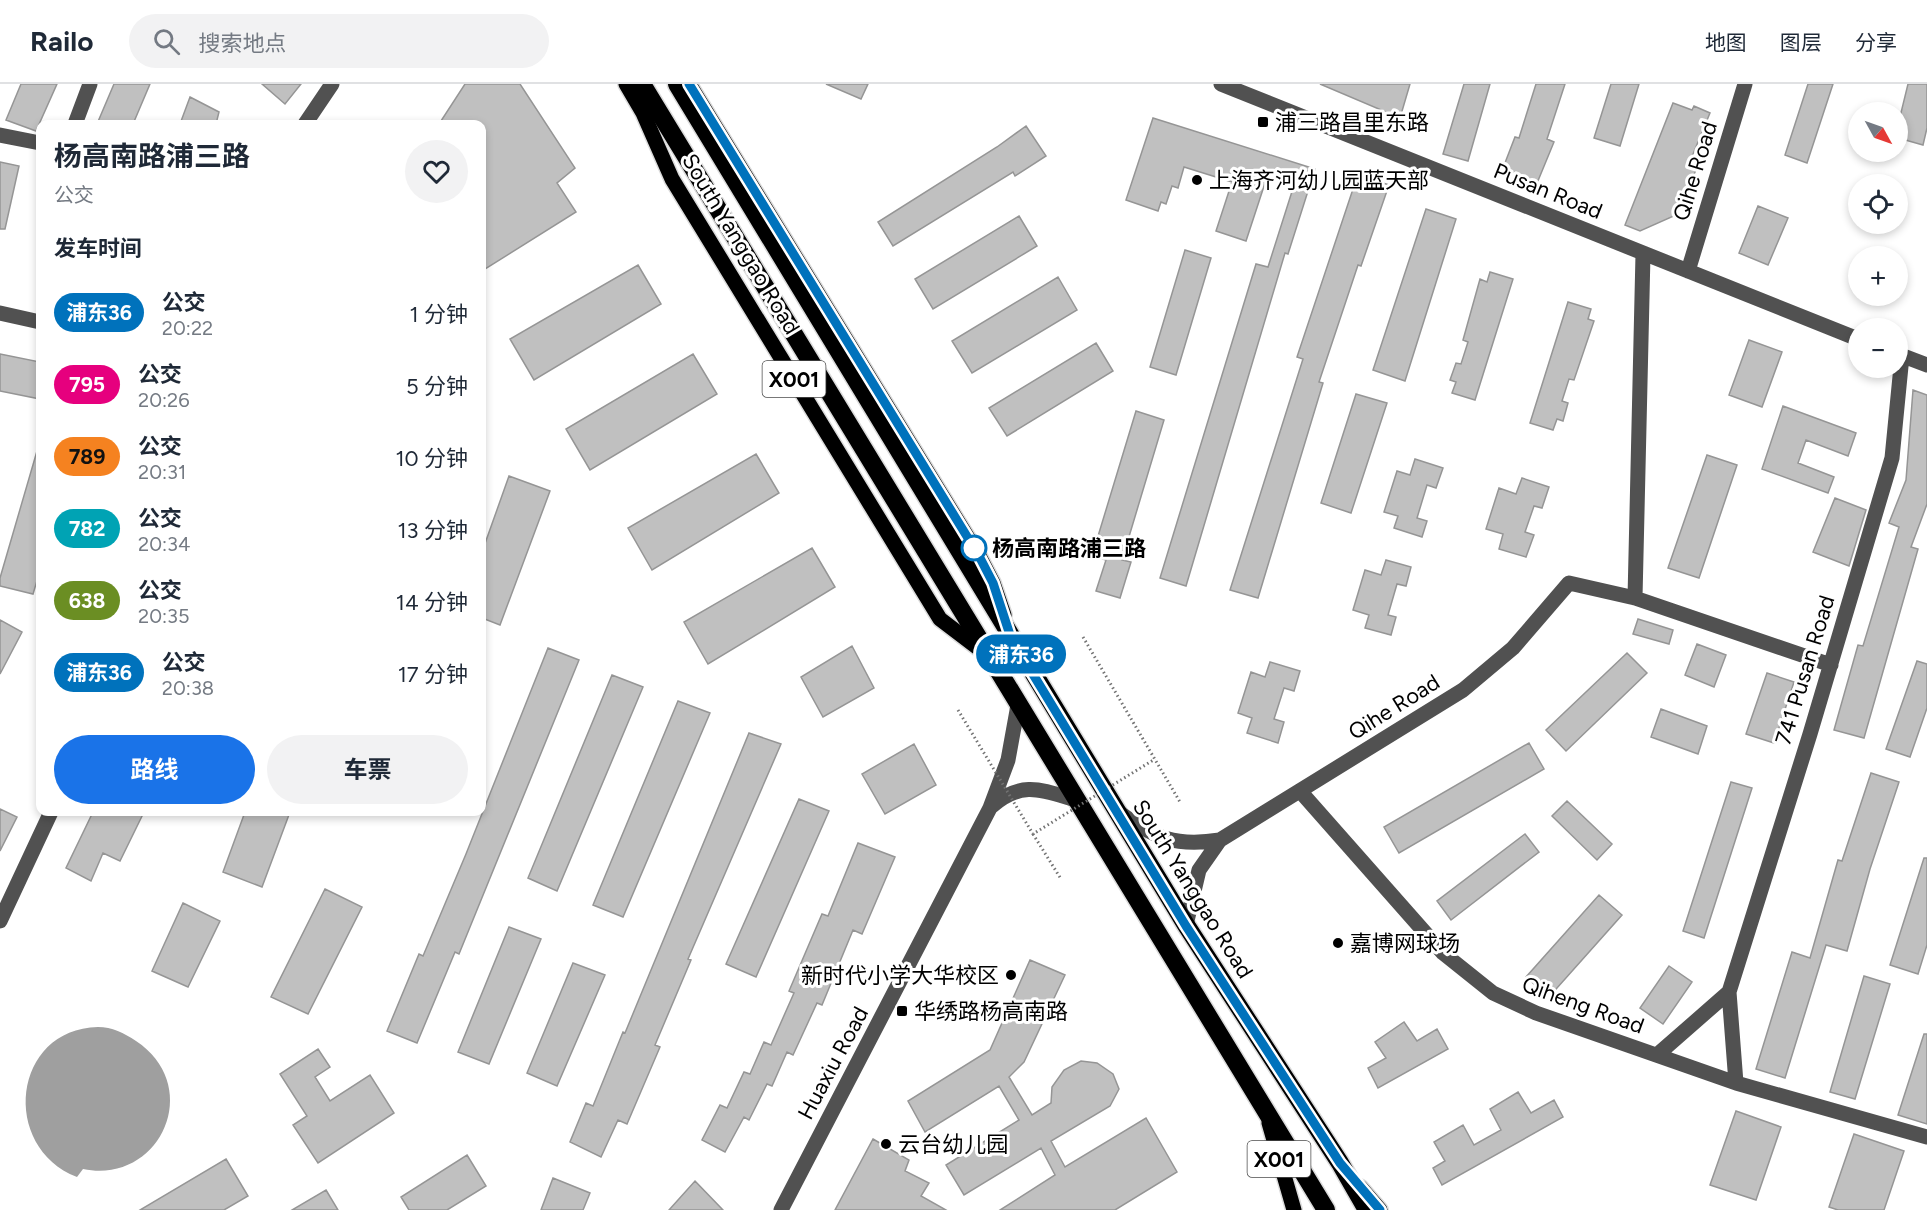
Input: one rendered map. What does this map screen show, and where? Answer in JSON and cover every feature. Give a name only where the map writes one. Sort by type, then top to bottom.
[{"type":"highway","name":"South Yanggao Road","points":[[642,84],[1326,1210]]},
{"type":"highway","name":"South Yanggao Road","points":[[677,84],[1186,926],[1340,1163],[1367,1210]]},
{"type":"main road","name":"South Yanggao Road","points":[[626,84],[643,113],[672,179],[940,619],[988,655]]},
{"type":"main road","name":"South Yanggao Road","points":[[688,84],[979,556],[993,583],[1011,638]]},
{"type":"main road","name":"South Yanggao Road","points":[[1265,1109],[1294,1210]]},
{"type":"main road","name":"South Yanggao Road","points":[[1340,1163],[1380,1210]]},
{"type":"street","points":[[76,120],[90,84]]},
{"type":"street","points":[[308,120],[332,84]]},
{"type":"street","name":"Pusan Road","points":[[1221,84],[1848,335]]},
{"type":"street","name":"Qihe Road","points":[[1688,271],[1745,84]]},
{"type":"street","points":[[0,135],[36,142]]},
{"type":"street","points":[[1644,254],[1635,598],[1831,665]]},
{"type":"street","points":[[0,313],[36,321]]},
{"type":"street","points":[[1908,358],[1927,366]]},
{"type":"street","name":"741 Pusan Road","points":[[1728,992],[1831,665],[1894,448],[1899,378]]},
{"type":"street","name":"Qihe Road","points":[[1115,810],[1148,833],[1165,840],[1200,843],[1220,840],[1463,690],[1514,648],[1569,583],[1635,598]]},
{"type":"street","name":"Huaxiu Road","points":[[781,1210],[990,808],[1008,760],[1018,705]]},
{"type":"street","name":"Huaxiu Road","points":[[990,808],[1005,795],[1020,789],[1038,789],[1076,800]]},
{"type":"street","name":"Qiheng Road","points":[[1300,791],[1443,953],[1474,981],[1514,1005],[1736,1083],[1927,1137]]},
{"type":"street","points":[[0,921],[49,816]]},
{"type":"street","name":"Qihe Road","points":[[1186,926],[1199,870],[1220,840]]},
{"type":"street","points":[[1657,1055],[1728,992]]},
{"type":"street","points":[[1728,992],[1736,1083]]},
{"type":"path","points":[[1083,637],[1180,802]]},
{"type":"path","points":[[958,710],[1061,879]]},
{"type":"path","points":[[1033,834],[1155,759]]},
{"type":"shaded area","points":[[98,1027],[113,1029],[127,1035],[157,1060],[168,1083],[170,1106],[164,1128],[152,1148],[133,1162],[110,1170],[83,1169],[77,1177],[52,1162],[36,1141],[27,1117],[26,1092],[33,1067],[48,1047],[69,1033]]},
{"type":"building","points":[[21,84],[57,84],[41,120],[36,120],[36,131],[6,120]]},
{"type":"building","points":[[114,84],[150,84],[135,120],[99,120]]},
{"type":"building","points":[[262,84],[301,84],[285,104]]},
{"type":"building","points":[[465,84],[520,84],[575,168],[557,183],[576,212],[486,268],[486,120],[442,120]]},
{"type":"building","points":[[826,84],[868,84],[861,99]]},
{"type":"building","points":[[1320,84],[1410,84],[1400,118]]},
{"type":"building","points":[[1464,84],[1490,84],[1468,161],[1443,154]]},
{"type":"building","points":[[1536,84],[1565,84],[1547,139],[1554,142],[1535,188],[1516,181],[1519,174],[1503,168],[1515,137],[1519,138]]},
{"type":"building","points":[[1611,84],[1639,84],[1620,146],[1594,138]]},
{"type":"building","points":[[1808,84],[1833,84],[1807,163],[1785,155]]},
{"type":"building","points":[[1908,84],[1927,84],[1927,128],[1923,145],[1908,141],[1908,102],[1904,102]]},
{"type":"building","points":[[190,97],[219,112],[217,120],[181,120]]},
{"type":"building","points":[[1673,103],[1692,110],[1694,106],[1710,113],[1691,159],[1699,163],[1676,215],[1640,231],[1625,225]]},
{"type":"building","points":[[1153,118],[1315,169],[1288,254],[1285,253],[1186,586],[1160,578],[1256,264],[1268,267],[1295,182],[1268,174],[1246,241],[1216,231],[1232,182],[1184,167],[1178,188],[1172,186],[1166,204],[1161,202],[1158,211],[1126,200]]},
{"type":"building","points":[[1026,126],[1046,156],[1015,176],[1013,172],[893,246],[878,222],[997,147]]},
{"type":"building","points":[[0,162],[19,166],[5,229],[0,229]]},
{"type":"building","points":[[1358,174],[1389,185],[1361,266],[1358,265],[1319,382],[1323,383],[1258,598],[1230,590],[1303,359],[1297,357]]},
{"type":"building","points":[[1758,206],[1788,218],[1768,265],[1739,253]]},
{"type":"building","points":[[1426,209],[1456,219],[1405,381],[1373,370]]},
{"type":"building","points":[[1019,216],[1037,246],[933,309],[915,279]]},
{"type":"building","points":[[1185,250],[1211,258],[1176,375],[1150,367]]},
{"type":"building","points":[[638,265],[661,304],[534,380],[510,339]]},
{"type":"building","points":[[1490,272],[1513,279],[1475,400],[1452,393],[1456,382],[1450,380],[1456,363],[1461,364],[1468,342],[1463,340],[1480,279],[1487,282]]},
{"type":"building","points":[[1058,277],[1077,310],[972,373],[952,341]]},
{"type":"building","points":[[1568,302],[1591,309],[1588,319],[1594,321],[1574,380],[1569,379],[1562,401],[1568,403],[1563,421],[1557,419],[1553,430],[1530,423]]},
{"type":"building","points":[[1749,340],[1782,352],[1762,407],[1729,395]]},
{"type":"building","points":[[1096,343],[1113,371],[1007,436],[989,408]]},
{"type":"building","points":[[0,354],[36,361],[36,398],[0,391]]},
{"type":"building","points":[[693,354],[717,394],[590,470],[566,429]]},
{"type":"building","points":[[1913,390],[1927,395],[1927,504],[1911,547],[1918,549],[1864,738],[1834,730],[1858,645],[1863,646],[1899,527],[1889,523],[1906,480]]},
{"type":"building","points":[[1356,394],[1387,403],[1351,513],[1321,503]]},
{"type":"building","points":[[1783,406],[1856,433],[1848,456],[1806,440],[1798,463],[1834,477],[1828,493],[1762,469]]},
{"type":"building","points":[[1136,411],[1164,420],[1122,560],[1131,562],[1120,598],[1096,591],[1106,560],[1092,556]]},
{"type":"building","points":[[36,454],[36,584],[33,594],[0,586],[0,578]]},
{"type":"building","points":[[756,454],[779,493],[652,570],[628,528]]},
{"type":"building","points":[[1707,455],[1737,465],[1699,578],[1668,568]]},
{"type":"building","points":[[1415,459],[1443,468],[1436,488],[1427,485],[1417,518],[1427,521],[1422,537],[1394,528],[1398,516],[1384,512],[1397,471],[1410,475]]},
{"type":"building","points":[[509,476],[550,491],[500,625],[486,620],[486,541]]},
{"type":"building","points":[[1522,478],[1549,487],[1542,508],[1534,506],[1525,532],[1534,535],[1526,557],[1499,549],[1503,534],[1486,529],[1499,488],[1516,494]]},
{"type":"building","points":[[1835,498],[1866,510],[1849,566],[1813,552]]},
{"type":"building","points":[[812,548],[835,587],[708,664],[684,622]]},
{"type":"building","points":[[1386,560],[1411,567],[1406,586],[1397,584],[1388,615],[1396,617],[1391,635],[1365,628],[1369,615],[1353,610],[1365,570],[1381,575]]},
{"type":"building","points":[[1638,619],[1673,630],[1669,644],[1633,634]]},
{"type":"building","points":[[0,620],[22,632],[0,674]]},
{"type":"building","points":[[1697,644],[1726,655],[1714,687],[1685,675]]},
{"type":"building","points":[[852,646],[874,688],[823,717],[801,677]]},
{"type":"building","points":[[548,648],[579,660],[459,954],[455,952],[417,1043],[387,1031],[419,954],[423,956],[481,816],[486,816],[486,804]]},
{"type":"building","points":[[1627,653],[1647,673],[1566,751],[1546,730]]},
{"type":"building","points":[[1917,661],[1927,664],[1927,708],[1910,757],[1886,749]]},
{"type":"building","points":[[1270,662],[1300,671],[1294,691],[1284,688],[1274,719],[1284,722],[1278,743],[1247,733],[1252,718],[1238,713],[1251,672],[1265,677]]},
{"type":"building","points":[[1767,673],[1794,682],[1774,743],[1746,734]]},
{"type":"building","points":[[612,675],[643,687],[557,891],[528,878]]},
{"type":"building","points":[[678,701],[710,713],[623,917],[593,905]]},
{"type":"building","points":[[1661,709],[1707,726],[1698,754],[1651,737]]},
{"type":"building","points":[[749,733],[781,744],[688,959],[691,960],[655,1045],[660,1047],[627,1124],[618,1120],[601,1157],[570,1142],[586,1103],[593,1106],[623,1032],[625,1033]]},
{"type":"building","points":[[1529,743],[1544,769],[1399,853],[1384,827]]},
{"type":"building","points":[[914,744],[936,785],[885,814],[862,774]]},
{"type":"building","points":[[1871,773],[1899,782],[1870,869],[1847,951],[1826,945],[1785,1078],[1756,1069],[1792,952],[1810,958],[1838,860],[1842,861]]},
{"type":"building","points":[[1731,782],[1752,788],[1704,938],[1683,931]]},
{"type":"building","points":[[799,799],[829,811],[756,977],[726,964]]},
{"type":"building","points":[[1567,801],[1612,844],[1597,860],[1552,816]]},
{"type":"building","points":[[0,809],[17,817],[0,851]]},
{"type":"building","points":[[91,816],[142,816],[120,861],[103,853],[91,881],[66,868]]},
{"type":"building","points":[[244,816],[289,816],[262,887],[223,872]]},
{"type":"building","points":[[1525,834],[1539,852],[1451,920],[1437,901]]},
{"type":"building","points":[[858,843],[895,857],[862,934],[853,930],[822,1005],[817,1003],[793,1055],[787,1052],[772,1086],[767,1084],[749,1120],[744,1117],[725,1152],[702,1140],[720,1105],[727,1108],[744,1072],[750,1074],[764,1042],[771,1045],[794,993],[789,991],[822,914],[828,916]]},
{"type":"building","points":[[1924,858],[1927,858],[1927,945],[1918,974],[1890,965]]},
{"type":"building","points":[[325,889],[362,907],[308,1014],[271,997]]},
{"type":"building","points":[[1599,895],[1622,915],[1549,997],[1526,977]]},
{"type":"building","points":[[183,903],[220,921],[188,987],[152,971]]},
{"type":"building","points":[[509,927],[541,939],[489,1064],[458,1052]]},
{"type":"building","points":[[1030,960],[1065,975],[1024,1062],[1009,1077],[1032,1115],[1051,1103],[1052,1087],[1064,1070],[1081,1061],[1097,1063],[1113,1074],[1119,1089],[1110,1106],[1051,1141],[1065,1167],[1146,1118],[1177,1172],[1115,1210],[1000,1210],[1055,1175],[1041,1148],[964,1195],[946,1165],[1019,1120],[999,1086],[925,1132],[908,1101],[990,1050]]},
{"type":"building","points":[[573,963],[605,975],[557,1086],[527,1073]]},
{"type":"building","points":[[1669,966],[1692,982],[1663,1024],[1640,1008]]},
{"type":"building","points":[[1864,976],[1890,984],[1855,1099],[1830,1092]]},
{"type":"building","points":[[1404,1022],[1417,1041],[1437,1029],[1448,1049],[1378,1088],[1368,1068],[1386,1058],[1375,1042]]},
{"type":"building","points":[[1924,1034],[1927,1034],[1927,1124],[1898,1115]]},
{"type":"building","points":[[318,1049],[330,1067],[315,1077],[330,1101],[370,1075],[394,1113],[318,1163],[293,1125],[307,1116],[280,1074]]},
{"type":"building","points":[[1518,1092],[1531,1113],[1554,1100],[1563,1117],[1442,1185],[1433,1168],[1445,1161],[1434,1142],[1463,1125],[1474,1145],[1501,1130],[1490,1109]]},
{"type":"building","points":[[1736,1111],[1781,1127],[1756,1200],[1710,1185]]},
{"type":"building","points":[[1854,1134],[1904,1151],[1884,1210],[1838,1210],[1829,1207]]},
{"type":"building","points":[[873,1139],[909,1160],[905,1171],[929,1183],[921,1196],[946,1210],[835,1210]]},
{"type":"building","points":[[467,1155],[486,1186],[447,1210],[409,1210],[401,1197]]},
{"type":"building","points":[[226,1159],[248,1196],[224,1210],[140,1210]]},
{"type":"building","points":[[553,1178],[590,1193],[583,1210],[541,1210]]},
{"type":"building","points":[[695,1181],[723,1210],[669,1210]]},
{"type":"building","points":[[326,1190],[338,1210],[292,1210]]},
{"type":"bus line","name":"浦东36","points":[[689,84],[979,556],[993,583],[1011,638],[1186,926],[1340,1163],[1380,1210]]},
{"type":"place","name":"浦三路昌里东路","points":[[1263,122]]},
{"type":"place","name":"上海齐河幼儿园蓝天部","points":[[1197,180]]},
{"type":"place","name":"杨高南路浦三路","points":[[974,548]]},
{"type":"place","name":"嘉博网球场","points":[[1338,943]]},
{"type":"place","name":"新时代小学大华校区","points":[[1011,975]]},
{"type":"place","name":"华绣路杨高南路","points":[[902,1011]]},
{"type":"place","name":"云台幼儿园","points":[[886,1144]]}]
